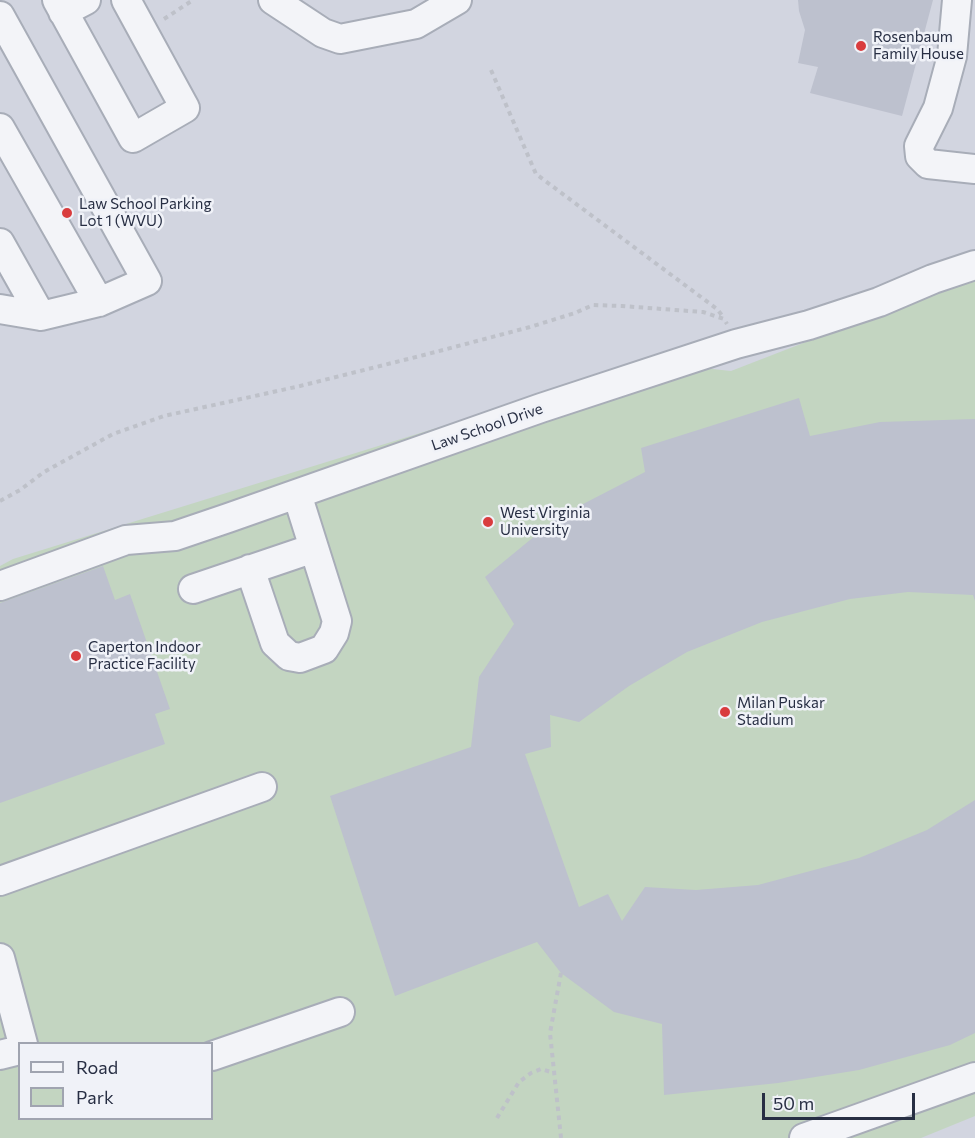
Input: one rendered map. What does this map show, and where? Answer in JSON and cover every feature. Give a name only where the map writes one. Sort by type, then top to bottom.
[{"type":"street","points":[[69,4],[133,138],[185,108],[126,0]]},
{"type":"street","points":[[273,0],[322,33],[340,39],[416,24],[458,0]]},
{"type":"street","points":[[957,0],[952,56],[938,108],[919,146],[920,156],[928,164],[975,169]]},
{"type":"street","points":[[0,16],[147,281],[99,302],[41,316],[0,309]]},
{"type":"street","points":[[0,128],[99,302]]},
{"type":"street","points":[[0,243],[41,316]]},
{"type":"street","name":"Law School Drive","points":[[0,586],[126,540],[175,536],[297,494],[541,408],[730,331],[808,325],[879,302],[975,264]]},
{"type":"street","points":[[250,569],[275,643],[289,656],[300,658],[324,649],[334,633],[337,621],[297,494]]},
{"type":"street","points":[[193,589],[314,548]]},
{"type":"street","points":[[0,881],[262,787]]},
{"type":"street","points":[[0,958],[22,1042]]},
{"type":"street","points":[[213,1056],[340,1012]]},
{"type":"street","points":[[0,1055],[18,1050]]},
{"type":"street","points":[[804,1138],[975,1077]]},
{"type":"path","points":[[143,30],[193,0]]},
{"type":"path","points":[[491,70],[536,174],[717,309],[730,331]]},
{"type":"path","points":[[0,501],[20,490],[44,472],[113,434],[164,416],[300,386],[424,355],[530,327],[593,305],[703,312],[730,331]]},
{"type":"path","points":[[561,974],[550,1033],[561,1138]]},
{"type":"path","points":[[497,1118],[519,1082],[531,1073],[542,1069],[554,1073]]},
{"type":"shaded area","name":"West Virginia University","points":[[0,0],[975,0],[975,1138],[0,1138]]},
{"type":"green space","name":"West Virginia University","points":[[975,280],[975,1116],[921,1138],[0,1138],[0,566],[13,559],[485,413],[694,367],[731,371],[873,316]]},
{"type":"building","name":"Rosenbaum Family House","points":[[798,0],[933,0],[902,116],[810,93],[818,67],[798,63],[805,30]]},
{"type":"building","name":"Milan Puskar Stadium","points":[[799,398],[810,436],[880,422],[975,419],[975,601],[973,595],[908,592],[850,599],[762,622],[687,652],[629,686],[579,722],[550,715],[551,747],[525,754],[579,907],[608,894],[622,921],[645,887],[696,890],[758,885],[859,858],[927,830],[975,800],[975,1033],[950,1045],[859,1070],[778,1083],[664,1095],[662,1024],[614,1012],[561,973],[537,942],[395,996],[330,796],[471,747],[479,677],[514,624],[485,577],[558,517],[645,472],[641,448]]},
{"type":"building","name":"Caperton Indoor Practice Facility","points":[[103,566],[115,600],[130,594],[170,709],[155,714],[165,744],[0,803],[0,603]]},
{"type":"place","name":"Rosenbaum Family House","points":[[861,46]]},
{"type":"place","name":"Law School Parking Lot 1 (WVU)","points":[[67,213]]},
{"type":"place","name":"West Virginia University","points":[[488,522]]},
{"type":"place","name":"Caperton Indoor Practice Facility","points":[[76,656]]},
{"type":"place","name":"Milan Puskar Stadium","points":[[725,712]]}]
